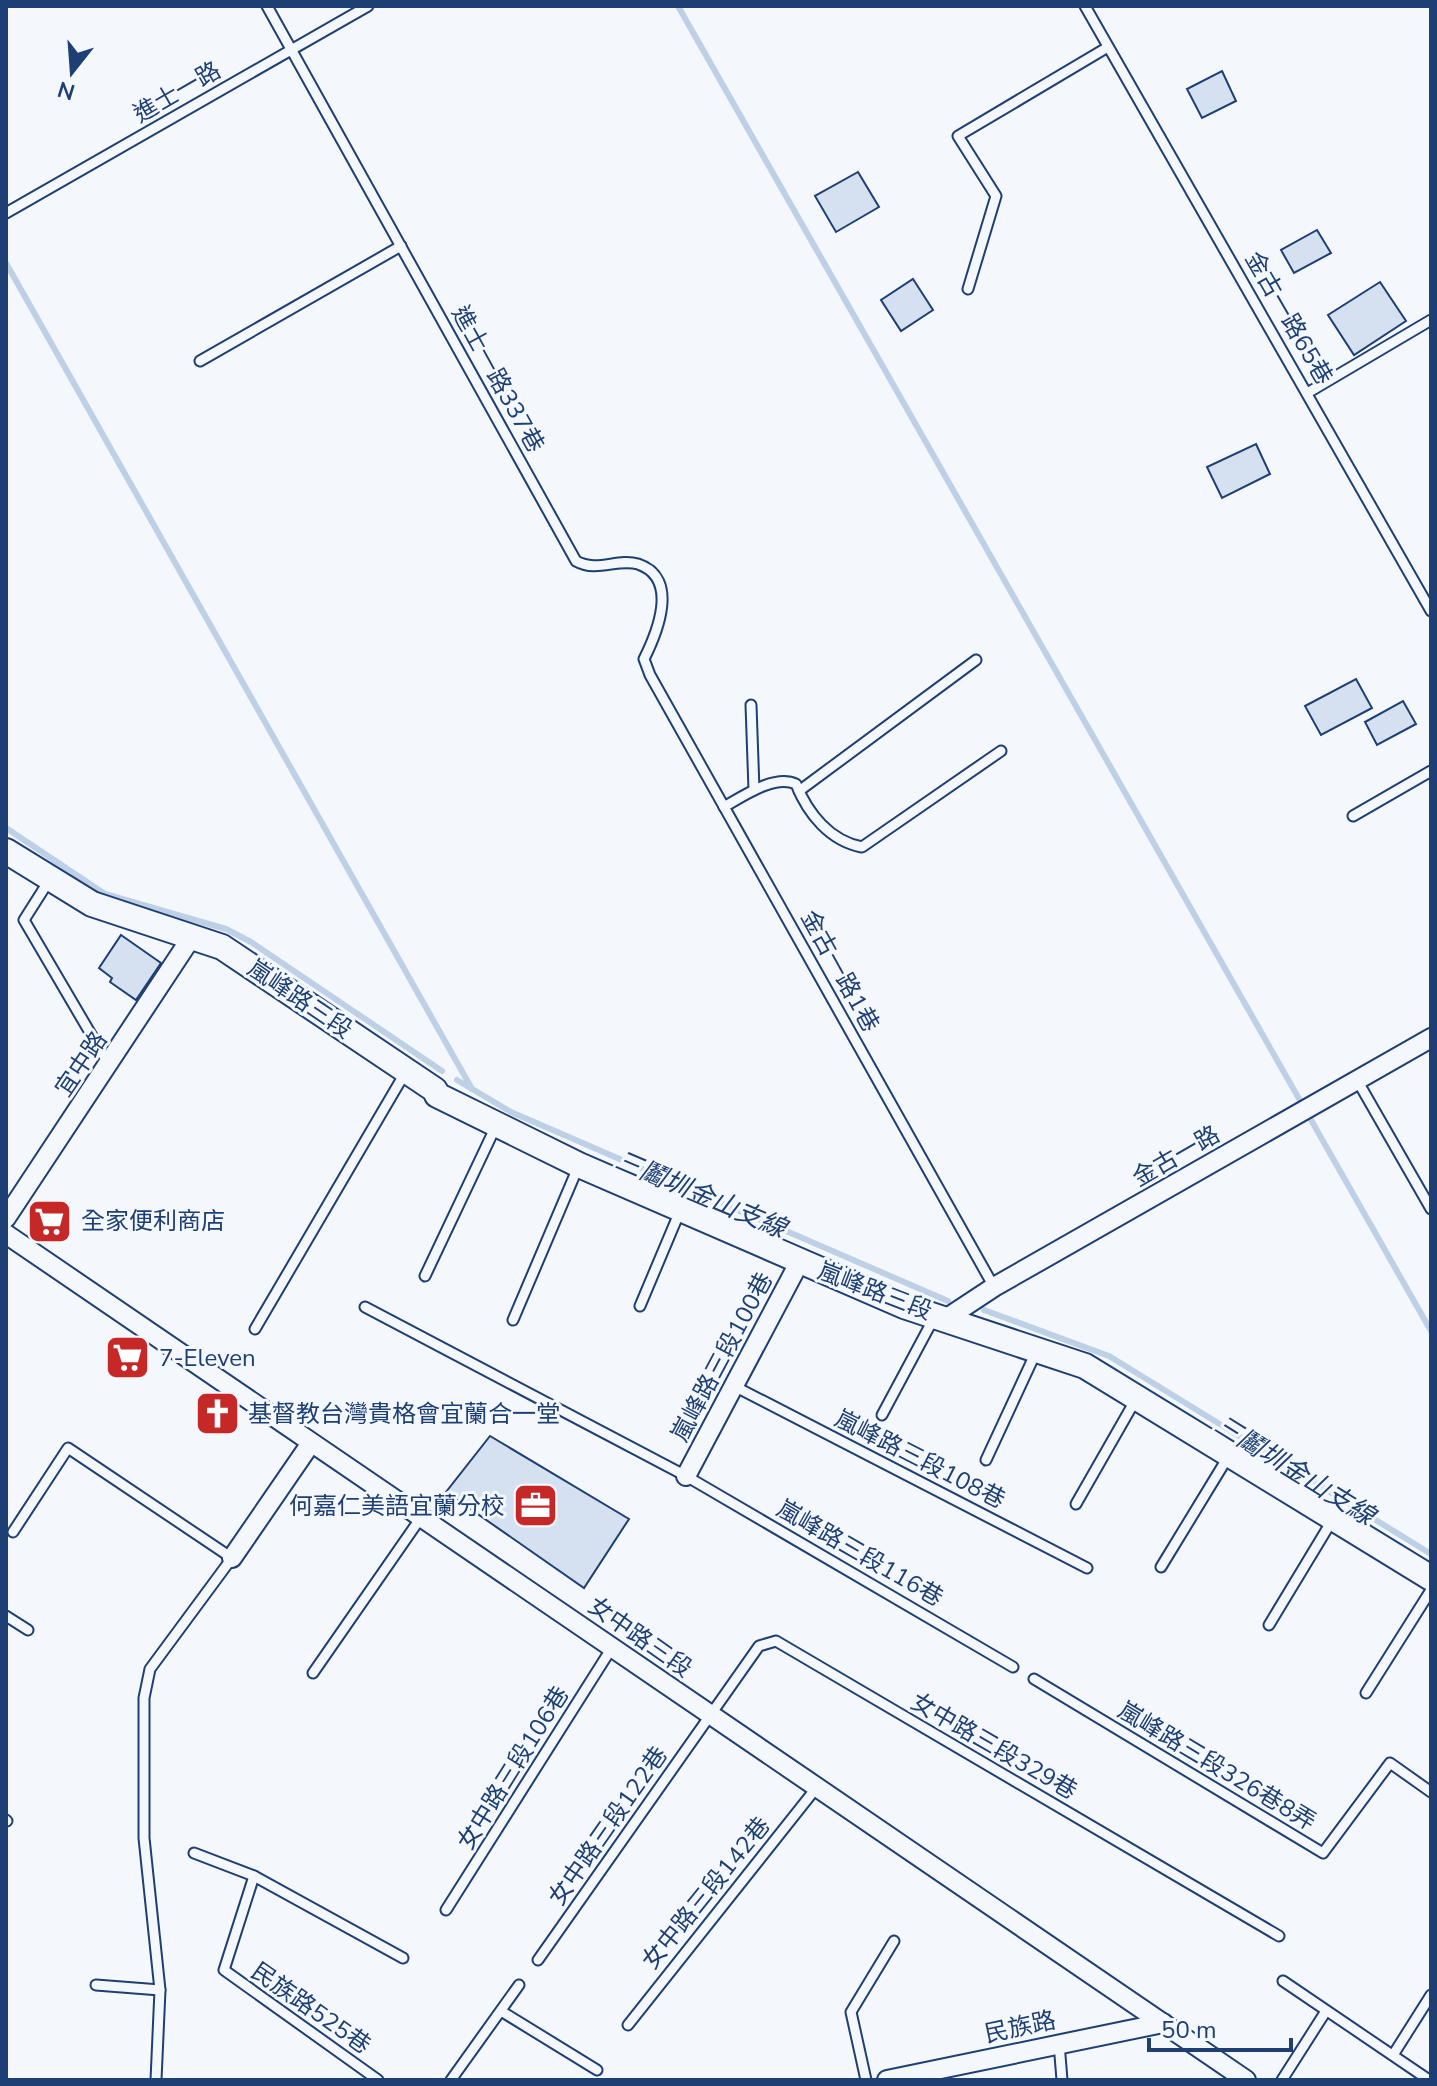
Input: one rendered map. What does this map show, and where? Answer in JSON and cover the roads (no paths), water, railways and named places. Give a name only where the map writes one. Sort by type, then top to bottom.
[{"type":"street","name":"嵐峰路三段","points":[[6,851],[92,904],[222,947],[286,987],[435,1090],[437,1095],[496,1126],[680,1211],[904,1306],[1085,1366],[1431,1578]]},
{"type":"street","name":"宜中路","points":[[6,1218],[193,935]]},
{"type":"street","name":"金古一路","points":[[941,1316],[1431,1038]]},
{"type":"street","name":"女中路三段","points":[[6,1234],[1246,2080]]},
{"type":"street","name":"嵐峰路三段100巷","points":[[686,1476],[800,1261]]},
{"type":"street","points":[[232,1558],[311,1443]]},
{"type":"street","name":"民族路","points":[[887,2080],[1163,2023]]},
{"type":"lane","name":"進士一路337巷","points":[[267,6],[576,561],[588,568],[637,564],[655,575],[663,598],[657,634],[644,659],[650,675]]},
{"type":"lane","name":"進士一路","points":[[6,213],[368,6]]},
{"type":"lane","name":"金古一路65巷","points":[[1085,6],[1309,392],[1431,611]]},
{"type":"lane","points":[[968,289],[996,196],[958,136],[1108,47]]},
{"type":"lane","points":[[200,361],[401,246]]},
{"type":"lane","points":[[1309,392],[1431,320]]},
{"type":"lane","points":[[799,791],[976,660]]},
{"type":"lane","name":"金古一路1巷","points":[[650,675],[994,1287]]},
{"type":"lane","points":[[751,705],[754,790]]},
{"type":"lane","points":[[724,807],[754,790],[788,780],[796,784],[829,833],[848,844],[862,847],[1001,751]]},
{"type":"lane","points":[[1353,816],[1431,771]]},
{"type":"lane","points":[[50,879],[24,920],[109,1066]]},
{"type":"lane","points":[[255,1329],[406,1071]]},
{"type":"lane","points":[[1357,1080],[1431,1209]]},
{"type":"lane","points":[[425,1276],[496,1126]]},
{"type":"lane","points":[[513,1320],[579,1165]]},
{"type":"lane","points":[[640,1306],[680,1211]]},
{"type":"lane","name":"嵐峰路三段116巷","points":[[365,1307],[686,1476],[1013,1667]]},
{"type":"lane","points":[[882,1415],[941,1316]]},
{"type":"lane","points":[[986,1460],[1038,1348]]},
{"type":"lane","name":"嵐峰路三段108巷","points":[[734,1386],[1087,1568]]},
{"type":"lane","points":[[1076,1504],[1137,1397]]},
{"type":"lane","points":[[13,1532],[68,1448],[232,1558],[150,1669],[144,1698],[143,1770],[149,1899],[160,1990],[156,2080]]},
{"type":"lane","points":[[1161,1567],[1230,1454]]},
{"type":"lane","points":[[313,1673],[422,1516]]},
{"type":"lane","points":[[1269,1625],[1333,1519]]},
{"type":"lane","points":[[1366,1693],[1431,1590]]},
{"type":"lane","points":[[6,1616],[28,1630]]},
{"type":"lane","name":"女中路三段329巷","points":[[711,1715],[759,1646],[776,1641],[1279,1936]]},
{"type":"lane","name":"女中路三段106巷","points":[[446,1910],[613,1646]]},
{"type":"lane","name":"嵐峰路三段326巷8弄","points":[[1034,1679],[1323,1853],[1390,1763],[1431,1792]]},
{"type":"lane","name":"女中路三段122巷","points":[[538,1960],[711,1715]]},
{"type":"lane","name":"女中路三段142巷","points":[[628,2025],[817,1787]]},
{"type":"lane","points":[[194,1853],[254,1876],[403,1958]]},
{"type":"lane","name":"民族路525巷","points":[[254,1876],[224,1970],[378,2080]]},
{"type":"lane","points":[[866,2080],[851,2012],[894,1941]]},
{"type":"lane","points":[[1283,1981],[1429,2080]]},
{"type":"lane","points":[[96,1985],[160,1990]]},
{"type":"lane","points":[[451,2080],[519,1985]]},
{"type":"lane","points":[[1393,2055],[1431,1995]]},
{"type":"lane","points":[[501,2011],[597,2070]]},
{"type":"lane","points":[[1282,2080],[1326,2011]]},
{"type":"lane","points":[[1059,2043],[1062,2080]]},
{"type":"waterway","points":[[678,6],[1431,1331]]},
{"type":"waterway","points":[[6,263],[472,1089]]},
{"type":"waterway","name":"三鬮圳金山支線","points":[[6,828],[105,894],[226,929],[251,942],[442,1071]]},
{"type":"waterway","name":"三鬮圳金山支線","points":[[457,1080],[511,1112],[948,1301]]},
{"type":"waterway","name":"三鬮圳金山支線","points":[[984,1310],[1109,1356],[1431,1554]]},
{"type":"place","name":"全家便利商店","points":[[50,1221]]},
{"type":"place","name":"7-Eleven","points":[[128,1358]]},
{"type":"place","name":"基督教台灣貴格會宜蘭合一堂","points":[[217,1414]]},
{"type":"place","name":"何嘉仁美語宜蘭分校","points":[[536,1506]]}]
